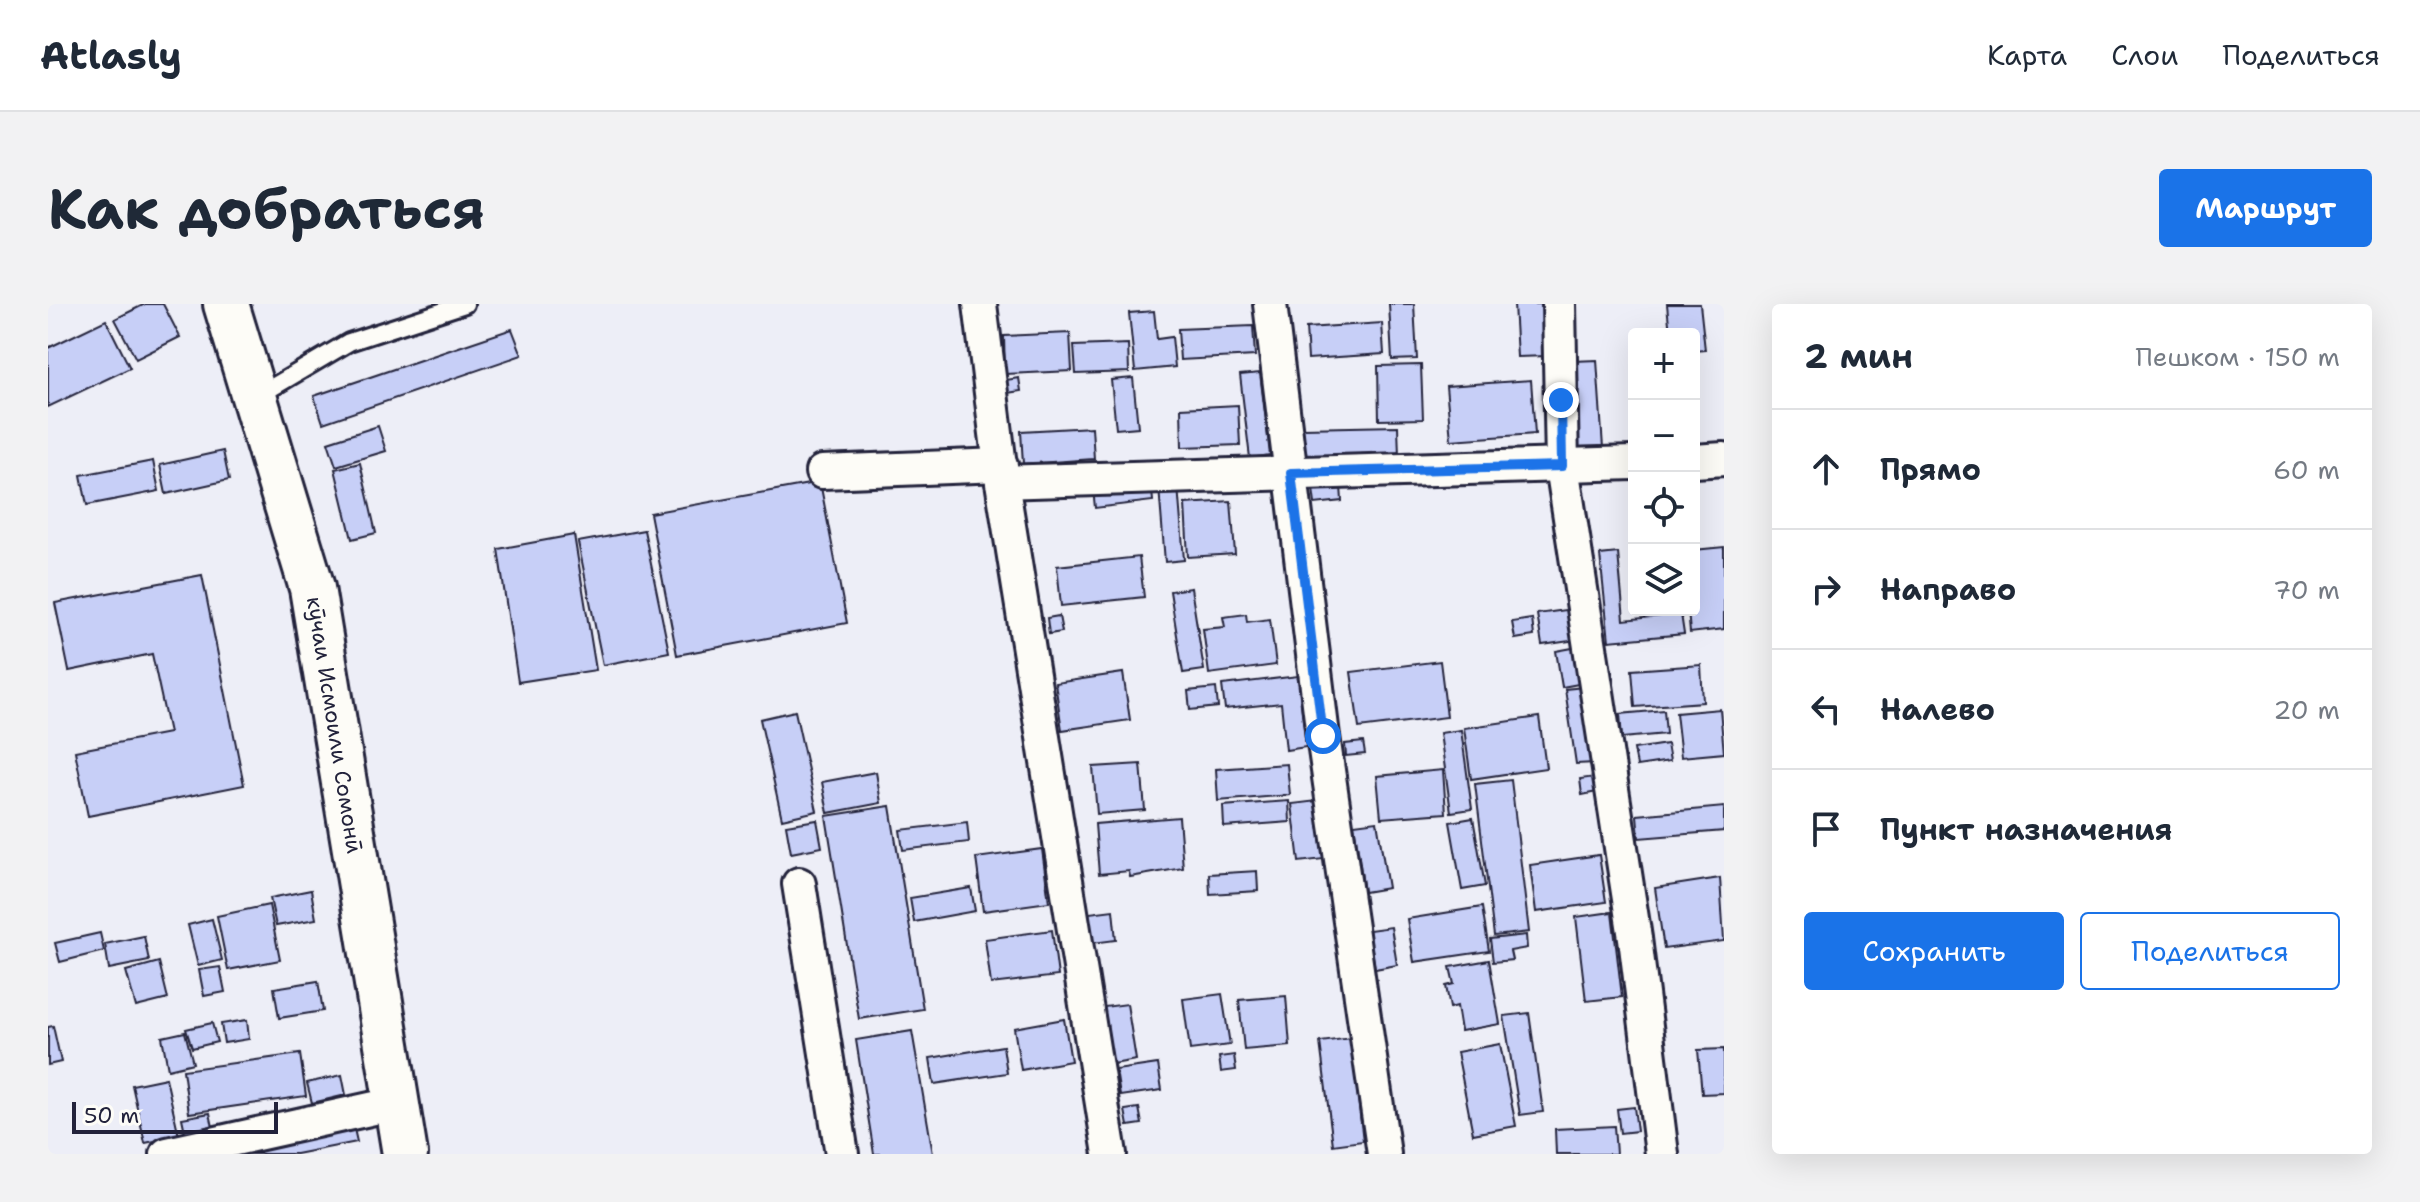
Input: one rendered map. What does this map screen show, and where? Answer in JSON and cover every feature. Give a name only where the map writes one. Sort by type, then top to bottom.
[{"type":"main road","name":"кӯчаи Исмоили Сомонӣ","points":[[226,304],[312,588],[405,1154]]},
{"type":"street","points":[[980,304],[1001,474],[1110,1154]]},
{"type":"street","points":[[1270,304],[1323,736],[1384,1154]]},
{"type":"street","points":[[1559,304],[1562,466],[1635,938],[1662,1154]]},
{"type":"street","points":[[1700,461],[1724,459]]},
{"type":"street","points":[[822,472],[1291,473],[1628,463]]},
{"type":"street","points":[[799,884],[842,1154]]},
{"type":"street","points":[[167,1154],[397,1103]]},
{"type":"lane","points":[[254,398],[349,342],[465,304]]},
{"type":"building","points":[[145,304],[163,304],[180,337],[136,359],[115,319]]},
{"type":"building","points":[[1389,304],[1414,304],[1417,359],[1392,360]]},
{"type":"building","points":[[1514,304],[1545,304],[1548,356],[1517,357]]},
{"type":"building","points":[[1667,304],[1700,304],[1705,350],[1700,350],[1700,328],[1669,328]]},
{"type":"building","points":[[1154,311],[1157,339],[1172,337],[1175,367],[1135,371],[1129,313]]},
{"type":"building","points":[[106,320],[130,368],[48,407],[48,348]]},
{"type":"building","points":[[1382,323],[1384,354],[1308,359],[1306,328]]},
{"type":"building","points":[[1253,326],[1255,356],[1180,360],[1178,329]]},
{"type":"building","points":[[512,329],[522,355],[323,423],[314,396]]},
{"type":"building","points":[[1070,333],[1072,371],[1005,374],[1004,336]]},
{"type":"building","points":[[1128,344],[1129,372],[1076,374],[1074,346]]},
{"type":"building","points":[[1597,360],[1603,448],[1578,450],[1573,361]]},
{"type":"building","points":[[1421,365],[1423,419],[1379,420],[1378,366]]},
{"type":"building","points":[[1260,373],[1270,455],[1250,458],[1240,375]]},
{"type":"building","points":[[1019,378],[1021,391],[1007,393],[1006,380]]},
{"type":"building","points":[[1133,378],[1138,427],[1116,429],[1111,380]]},
{"type":"building","points":[[1531,380],[1535,434],[1451,440],[1446,386]]},
{"type":"building","points":[[1238,405],[1240,445],[1182,447],[1181,408]]},
{"type":"building","points":[[378,426],[386,451],[336,466],[328,442]]},
{"type":"building","points":[[1398,426],[1399,456],[1304,459],[1303,428]]},
{"type":"building","points":[[1092,427],[1094,459],[1023,464],[1021,431]]},
{"type":"building","points":[[223,451],[229,480],[166,494],[160,465]]},
{"type":"building","points":[[153,461],[159,491],[87,505],[81,475]]},
{"type":"building","points":[[360,463],[376,533],[352,539],[335,469]]},
{"type":"building","points":[[820,482],[847,623],[677,655],[650,513]]},
{"type":"building","points":[[1151,482],[1153,501],[1095,508],[1093,488]]},
{"type":"building","points":[[1178,486],[1184,560],[1165,562],[1159,487]]},
{"type":"building","points":[[1341,486],[1342,501],[1315,504],[1313,489]]},
{"type":"building","points":[[1231,501],[1235,554],[1188,557],[1185,504]]},
{"type":"building","points":[[644,530],[669,652],[603,665],[578,542]]},
{"type":"building","points":[[574,535],[596,670],[518,682],[498,549]]},
{"type":"building","points":[[1724,547],[1724,629],[1690,633],[1689,616],[1700,616],[1700,549]]},
{"type":"building","points":[[1618,553],[1624,620],[1681,616],[1684,634],[1609,641],[1600,555]]},
{"type":"building","points":[[1139,557],[1144,597],[1061,606],[1057,566]]},
{"type":"building","points":[[202,575],[244,785],[88,816],[75,751],[169,733],[152,654],[69,671],[55,603]]},
{"type":"building","points":[[1191,588],[1204,670],[1183,673],[1170,591]]},
{"type":"building","points":[[1573,609],[1577,640],[1542,645],[1537,614]]},
{"type":"building","points":[[1246,614],[1247,622],[1270,619],[1276,665],[1209,674],[1203,629],[1225,627],[1223,617]]},
{"type":"building","points":[[1059,616],[1062,632],[1049,634],[1047,618]]},
{"type":"building","points":[[1532,619],[1534,636],[1515,639],[1512,622]]},
{"type":"building","points":[[1578,647],[1584,683],[1562,687],[1556,651]]},
{"type":"building","points":[[1440,661],[1447,717],[1359,728],[1351,672]]},
{"type":"building","points":[[1701,665],[1703,702],[1635,707],[1632,670]]},
{"type":"building","points":[[1123,673],[1130,720],[1062,730],[1055,683]]},
{"type":"building","points":[[1298,676],[1306,747],[1286,750],[1281,703],[1225,709],[1222,685]]},
{"type":"building","points":[[1584,687],[1595,763],[1576,764],[1565,689]]},
{"type":"building","points":[[1216,688],[1218,707],[1190,710],[1188,691]]},
{"type":"building","points":[[1720,709],[1724,753],[1681,757],[1676,713]]},
{"type":"building","points":[[1664,710],[1666,734],[1622,738],[1620,714]]},
{"type":"building","points":[[795,711],[817,811],[782,819],[760,719]]},
{"type":"building","points":[[1539,717],[1546,768],[1471,779],[1464,728]]},
{"type":"building","points":[[1461,730],[1472,809],[1451,812],[1440,733]]},
{"type":"building","points":[[1363,742],[1365,754],[1346,756],[1345,744]]},
{"type":"building","points":[[1667,744],[1670,761],[1637,766],[1634,749]]},
{"type":"building","points":[[1141,764],[1145,810],[1097,814],[1093,767]]},
{"type":"building","points":[[1287,764],[1290,795],[1218,801],[1216,769]]},
{"type":"building","points":[[1443,770],[1446,813],[1381,818],[1377,776]]},
{"type":"building","points":[[876,772],[881,803],[828,813],[822,782]]},
{"type":"building","points":[[1595,777],[1597,792],[1582,795],[1580,779]]},
{"type":"building","points":[[1511,780],[1529,932],[1494,936],[1475,784]]},
{"type":"building","points":[[1289,801],[1290,822],[1224,827],[1223,806]]},
{"type":"building","points":[[1317,801],[1324,859],[1299,862],[1292,804]]},
{"type":"building","points":[[890,806],[923,1009],[859,1019],[826,816]]},
{"type":"building","points":[[1724,807],[1724,831],[1639,838],[1637,815]]},
{"type":"building","points":[[1179,817],[1183,868],[1130,877],[1129,871],[1099,874],[1095,824]]},
{"type":"building","points":[[1473,818],[1485,886],[1462,890],[1450,822]]},
{"type":"building","points":[[817,820],[822,847],[791,853],[786,825]]},
{"type":"building","points":[[1377,821],[1388,888],[1364,892],[1354,824]]},
{"type":"building","points":[[967,822],[969,842],[903,850],[900,830]]},
{"type":"building","points":[[1042,849],[1049,902],[983,911],[976,858]]},
{"type":"building","points":[[1599,855],[1606,902],[1536,912],[1530,865]]},
{"type":"building","points":[[1257,871],[1258,891],[1210,894],[1209,874]]},
{"type":"building","points":[[1720,878],[1724,941],[1664,949],[1655,888]]},
{"type":"building","points":[[971,888],[975,911],[914,922],[910,898]]},
{"type":"building","points":[[311,890],[316,919],[276,926],[270,898]]},
{"type":"building","points":[[269,905],[280,960],[228,970],[217,916]]},
{"type":"building","points":[[1482,907],[1489,951],[1414,962],[1407,919]]},
{"type":"building","points":[[1113,910],[1116,940],[1093,943],[1089,913]]},
{"type":"building","points":[[1612,912],[1622,997],[1586,1001],[1576,917]]},
{"type":"building","points":[[212,919],[222,960],[198,966],[188,925]]},
{"type":"building","points":[[1391,927],[1397,965],[1375,969],[1369,930]]},
{"type":"building","points":[[1052,930],[1058,976],[991,984],[985,939]]},
{"type":"building","points":[[100,933],[104,951],[60,962],[55,943]]},
{"type":"building","points":[[1526,935],[1527,948],[1510,951],[1512,960],[1493,962],[1490,939]]},
{"type":"building","points":[[144,936],[149,961],[109,969],[105,944]]},
{"type":"building","points":[[1489,960],[1500,1024],[1461,1031],[1457,1006],[1450,1008],[1446,986],[1454,984],[1450,967]]},
{"type":"building","points":[[159,962],[168,999],[136,1007],[126,971]]},
{"type":"building","points":[[220,967],[225,992],[204,996],[199,970]]},
{"type":"building","points":[[318,981],[323,1011],[279,1018],[274,988]]},
{"type":"building","points":[[1222,994],[1230,1045],[1190,1050],[1183,999]]},
{"type":"building","points":[[1286,996],[1290,1046],[1244,1050],[1239,1000]]},
{"type":"building","points":[[1127,1004],[1136,1060],[1113,1064],[1104,1007]]},
{"type":"building","points":[[1529,1013],[1543,1112],[1520,1115],[1504,1016]]},
{"type":"building","points":[[1064,1019],[1071,1061],[1021,1070],[1014,1028]]},
{"type":"building","points":[[247,1020],[249,1039],[224,1043],[221,1024]]},
{"type":"building","points":[[212,1023],[217,1042],[192,1048],[186,1029]]},
{"type":"building","points":[[53,1026],[61,1062],[48,1065],[48,1027]]},
{"type":"building","points":[[912,1031],[933,1154],[874,1154],[856,1040]]},
{"type":"building","points":[[185,1032],[193,1063],[168,1069],[162,1037]]},
{"type":"building","points":[[1351,1038],[1363,1141],[1333,1145],[1320,1042]]},
{"type":"building","points":[[1500,1044],[1516,1126],[1473,1134],[1457,1052]]},
{"type":"building","points":[[1003,1046],[1007,1073],[934,1084],[930,1058]]},
{"type":"building","points":[[1724,1049],[1724,1093],[1702,1094],[1698,1050]]},
{"type":"building","points":[[300,1054],[306,1096],[189,1113],[183,1070]]},
{"type":"building","points":[[1234,1055],[1236,1070],[1221,1072],[1219,1057]]},
{"type":"building","points":[[1158,1064],[1162,1090],[1120,1096],[1116,1070]]},
{"type":"building","points":[[342,1075],[346,1095],[312,1103],[307,1083]]},
{"type":"building","points":[[166,1078],[179,1136],[145,1143],[132,1085]]},
{"type":"building","points":[[1634,1107],[1637,1131],[1620,1133],[1617,1109]]},
{"type":"building","points":[[1139,1108],[1142,1124],[1128,1126],[1125,1110]]},
{"type":"building","points":[[210,1113],[213,1127],[185,1132],[182,1118]]},
{"type":"building","points":[[352,1120],[357,1142],[296,1154],[246,1154],[243,1141]]},
{"type":"building","points":[[1614,1126],[1616,1154],[1556,1154],[1555,1129]]},
{"type":"route","points":[[1323,736],[1291,473],[1562,466],[1561,400]]}]
